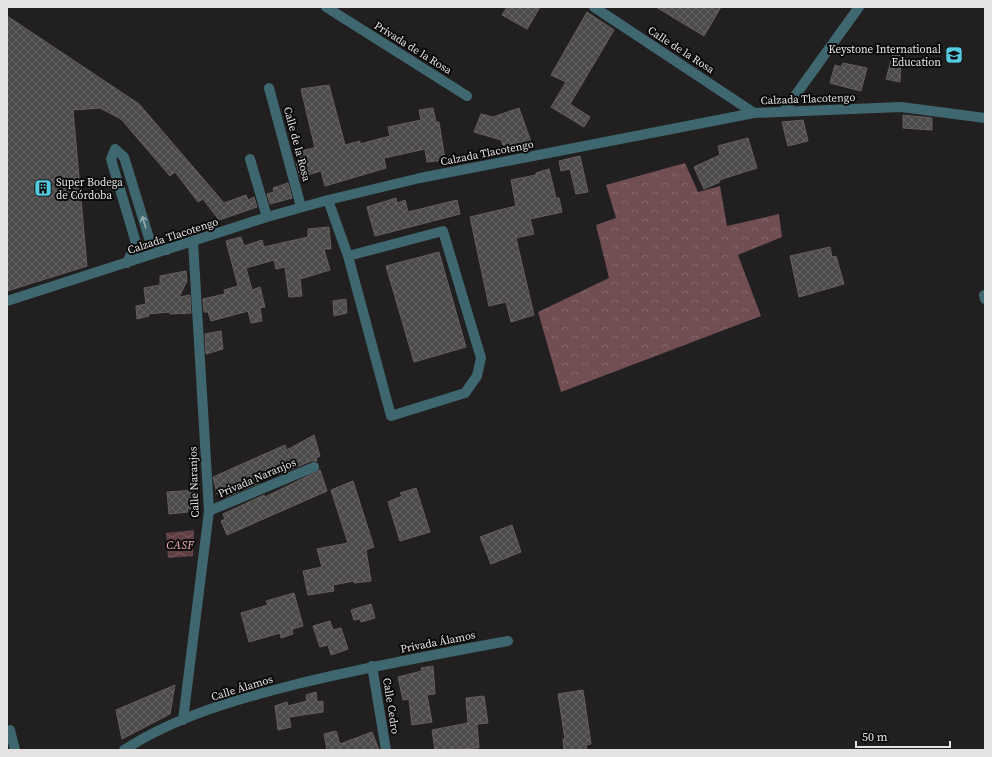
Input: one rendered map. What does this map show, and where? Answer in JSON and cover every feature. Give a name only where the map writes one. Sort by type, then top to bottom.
[{"type":"street","name":"Privada de la Rosa","points":[[326,7],[467,96]]},
{"type":"street","name":"Calle de la Rosa","points":[[594,7],[754,112]]},
{"type":"street","points":[[784,111],[859,7]]},
{"type":"street","name":"Calle de la Rosa","points":[[269,88],[301,207]]},
{"type":"street","name":"Calzada Tlacotengo","points":[[7,301],[267,217],[328,200],[420,178],[754,112],[901,108],[985,118]]},
{"type":"street","points":[[127,263],[136,243],[111,159],[115,149],[124,157],[149,238],[167,250]]},
{"type":"street","points":[[250,159],[267,217]]},
{"type":"street","points":[[328,200],[348,256],[391,416],[465,393],[477,376],[481,358],[443,231],[348,256]]},
{"type":"street","name":"Calle Naranjos","points":[[183,720],[209,511],[193,242]]},
{"type":"street","points":[[984,295],[985,299]]},
{"type":"street","name":"Privada Naranjos","points":[[209,511],[314,467]]},
{"type":"street","name":"Privada Álamos","points":[[372,666],[508,641]]},
{"type":"street","name":"Calle Álamos","points":[[124,750],[183,720],[245,697],[372,666]]},
{"type":"street","name":"Calle Cedro","points":[[372,666],[386,750]]},
{"type":"street","points":[[10,730],[15,750]]},
{"type":"green space","points":[[685,163],[698,192],[720,186],[727,226],[779,214],[782,237],[738,255],[761,316],[561,392],[538,312],[609,278],[596,225],[616,218],[606,185]]},
{"type":"water","name":"CASF","points":[[194,530],[193,556],[168,558],[166,533]]},
{"type":"building","points":[[507,7],[540,7],[527,29],[502,15]]},
{"type":"building","points":[[656,7],[721,7],[704,36]]},
{"type":"building","points":[[587,12],[614,30],[570,104],[590,117],[584,127],[551,107],[566,82],[551,75]]},
{"type":"building","name":"Super Bodega de Córdoba","points":[[7,16],[139,104],[224,203],[246,195],[248,200],[254,197],[257,207],[219,220],[203,199],[198,202],[175,172],[170,176],[121,119],[100,108],[73,110],[87,266],[7,291]]},
{"type":"building","points":[[893,54],[901,56],[900,82],[886,79]]},
{"type":"building","points":[[843,63],[867,68],[861,91],[830,83],[835,65],[841,67]]},
{"type":"building","points":[[329,85],[345,145],[360,141],[360,144],[390,136],[388,127],[421,120],[419,110],[433,108],[436,122],[439,122],[445,160],[427,162],[425,149],[384,158],[386,168],[325,186],[321,171],[300,177],[296,162],[300,161],[298,151],[315,148],[301,89]]},
{"type":"building","points":[[519,108],[531,142],[505,150],[501,140],[474,132],[481,114],[493,117]]},
{"type":"building","points":[[903,115],[932,118],[932,130],[903,128]]},
{"type":"building","points":[[803,120],[808,141],[788,146],[782,122]]},
{"type":"building","points":[[748,138],[757,168],[719,180],[720,182],[704,189],[694,167],[720,155],[718,146]]},
{"type":"building","points":[[580,156],[588,192],[576,194],[570,169],[561,171],[559,161]]},
{"type":"building","points":[[549,169],[556,198],[559,198],[562,212],[530,219],[534,234],[516,238],[534,315],[511,322],[506,302],[489,306],[470,217],[516,206],[511,180],[536,175],[536,173]]},
{"type":"building","points":[[288,183],[292,198],[270,204],[267,194],[274,192],[273,188]]},
{"type":"building","points":[[396,198],[397,203],[405,200],[408,212],[457,200],[460,214],[375,236],[367,207]]},
{"type":"building","points":[[329,227],[331,249],[324,249],[330,270],[300,279],[302,296],[289,297],[285,267],[276,269],[274,260],[246,268],[252,290],[260,287],[265,307],[260,308],[262,321],[251,323],[248,311],[211,321],[208,312],[204,312],[203,299],[225,294],[224,290],[238,286],[226,241],[241,237],[244,246],[262,240],[264,247],[308,237],[308,229]]},
{"type":"building","points":[[830,247],[832,257],[836,256],[844,284],[799,297],[790,256]]},
{"type":"building","points":[[439,252],[466,347],[414,362],[386,266]]},
{"type":"building","points":[[186,271],[187,281],[179,297],[190,295],[191,313],[170,314],[169,312],[148,314],[149,316],[137,319],[136,306],[146,304],[144,288],[160,285],[160,276]]},
{"type":"building","points":[[346,299],[347,313],[334,316],[333,301]]},
{"type":"building","points":[[221,331],[223,349],[206,354],[205,334]]},
{"type":"building","points":[[314,435],[320,456],[316,458],[317,461],[311,461],[278,475],[276,470],[258,479],[260,483],[226,497],[224,491],[217,494],[213,477],[285,445],[287,450]]},
{"type":"building","points":[[320,470],[327,491],[227,535],[221,521],[225,519],[223,514],[264,495],[265,497]]},
{"type":"building","points":[[353,481],[374,547],[366,550],[371,581],[354,583],[354,581],[333,585],[334,591],[308,595],[303,571],[322,567],[317,549],[348,543],[331,490]]},
{"type":"building","points":[[416,488],[430,532],[400,541],[388,502],[402,496],[400,493]]},
{"type":"building","points":[[197,490],[199,508],[187,509],[188,512],[169,514],[167,492]]},
{"type":"building","points":[[512,525],[521,552],[491,564],[480,537]]},
{"type":"building","points":[[294,593],[303,626],[292,629],[293,634],[281,638],[280,633],[249,642],[241,613],[268,605],[266,601]]},
{"type":"building","points":[[371,604],[375,618],[361,622],[360,619],[354,620],[351,610]]},
{"type":"building","points":[[330,621],[333,630],[341,628],[348,649],[331,655],[328,645],[320,647],[313,626]]},
{"type":"building","points":[[433,666],[435,694],[427,695],[432,722],[412,725],[409,699],[403,700],[398,677],[422,671],[421,668]]},
{"type":"building","points":[[175,685],[170,714],[122,739],[116,710]]},
{"type":"building","points":[[583,690],[591,744],[586,745],[587,750],[564,750],[563,739],[565,739],[558,694]]},
{"type":"building","points":[[316,692],[317,702],[323,701],[323,712],[289,717],[291,727],[278,730],[275,706],[287,702],[288,706],[307,701],[306,695]]},
{"type":"building","points":[[484,696],[488,723],[477,724],[479,748],[435,750],[432,730],[468,723],[466,698]]},
{"type":"building","points":[[336,731],[340,744],[372,732],[379,750],[327,750],[324,734]]},
{"type":"place","name":"Keystone International Education","points":[[954,55]]},
{"type":"place","name":"Super Bodega de Córdoba","points":[[43,188]]}]
